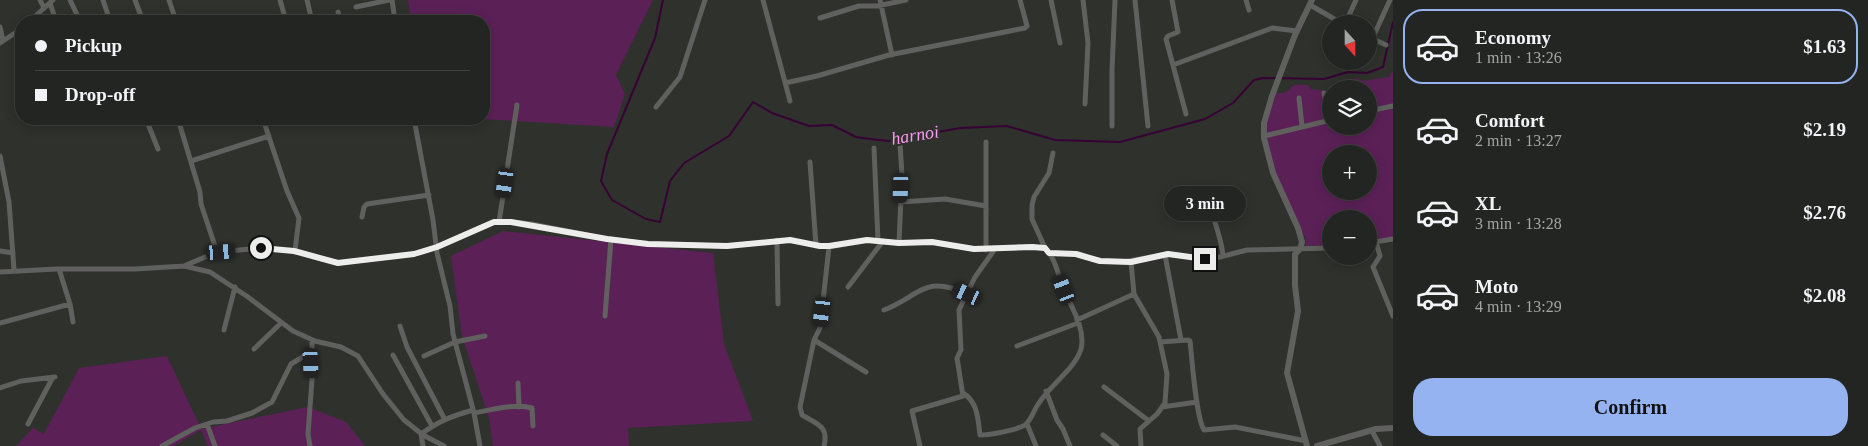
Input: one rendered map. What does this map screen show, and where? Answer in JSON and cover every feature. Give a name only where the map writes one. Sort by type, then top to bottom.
[{"type":"street","points":[[40,0],[44,8]]},
{"type":"street","points":[[70,0],[77,15]]},
{"type":"street","points":[[102,0],[108,15]]},
{"type":"street","points":[[135,0],[141,15]]},
{"type":"street","points":[[168,0],[174,15]]},
{"type":"street","points":[[280,0],[284,15]]},
{"type":"street","points":[[307,0],[311,15]]},
{"type":"street","points":[[356,6],[390,0],[394,15]]},
{"type":"street","points":[[656,107],[680,77],[705,0]]},
{"type":"street","points":[[763,0],[790,102]]},
{"type":"street","points":[[820,18],[858,3],[906,0]]},
{"type":"street","points":[[785,83],[892,55],[1025,28],[1027,26],[1020,0]]},
{"type":"street","points":[[1051,0],[1060,44]]},
{"type":"street","points":[[1084,0],[1088,43],[1085,104]]},
{"type":"street","points":[[1112,126],[1115,0]]},
{"type":"street","points":[[1135,0],[1148,126]]},
{"type":"street","points":[[1172,0],[1178,32],[1168,36],[1166,39],[1186,114]]},
{"type":"street","points":[[1246,0],[1249,10]]},
{"type":"street","points":[[1348,15],[1356,0]]},
{"type":"street","points":[[1378,22],[1390,0]]},
{"type":"street","points":[[36,15],[51,2],[54,15]]},
{"type":"street","points":[[880,3],[892,55]]},
{"type":"street","points":[[1160,342],[1190,341],[1197,402],[1204,430],[1235,427],[1306,443],[1287,373],[1298,311],[1296,254],[1302,242],[1298,228],[1273,173],[1264,136],[1264,123],[1272,96],[1296,33],[1311,3],[1330,15]]},
{"type":"street","points":[[0,27],[1,42],[15,33]]},
{"type":"street","points":[[1173,65],[1272,28],[1296,33]]},
{"type":"street","points":[[1378,41],[1386,45]]},
{"type":"street","points":[[1299,98],[1302,126]]},
{"type":"street","points":[[499,222],[516,105]]},
{"type":"street","points":[[1377,109],[1393,106]]},
{"type":"street","points":[[1264,136],[1322,122]]},
{"type":"street","points":[[148,125],[158,149]]},
{"type":"street","points":[[180,125],[200,192],[201,204],[217,252]]},
{"type":"street","points":[[265,125],[287,191],[299,218],[294,251]]},
{"type":"street","points":[[415,125],[437,247],[450,306],[455,342],[480,446]]},
{"type":"street","points":[[191,161],[269,136]]},
{"type":"street","points":[[986,142],[986,250]]},
{"type":"street","points":[[899,243],[901,202],[900,144]]},
{"type":"street","points":[[848,287],[881,241],[874,148]]},
{"type":"street","points":[[995,249],[975,278],[959,310],[961,350],[957,358],[963,393],[972,402],[977,412],[981,435],[1020,428],[1027,424],[1046,392],[1071,367],[1081,350],[1082,339],[1077,322],[1054,259],[1047,251],[1032,219],[1034,197],[1049,173],[1053,153]]},
{"type":"street","points":[[0,156],[14,270]]},
{"type":"street","points":[[810,162],[816,246]]},
{"type":"street","points":[[362,217],[367,204],[429,195]]},
{"type":"street","points":[[901,202],[945,199],[986,206]]},
{"type":"street","points":[[1211,208],[1218,236],[1222,242],[1223,256]]},
{"type":"street","points":[[184,266],[217,252],[261,248],[294,251],[338,263],[414,254],[437,247],[494,222],[532,224],[648,244],[727,246],[790,240],[816,246],[829,246],[867,240],[899,243],[932,242],[986,250],[1032,247],[1047,251],[1076,254],[1100,261],[1131,262],[1165,255],[1198,259],[1248,250],[1322,248]]},
{"type":"street","points":[[605,316],[611,239]]},
{"type":"street","points":[[1377,242],[1393,239]]},
{"type":"street","points":[[777,240],[778,304]]},
{"type":"street","points":[[824,446],[826,436],[824,430],[821,426],[802,416],[800,412],[814,340],[820,328],[829,246]]},
{"type":"street","points":[[1377,246],[1380,256],[1377,261]]},
{"type":"street","points":[[0,251],[13,253]]},
{"type":"street","points":[[1165,255],[1181,340]]},
{"type":"street","points":[[1131,262],[1134,294],[1160,342],[1167,374],[1164,403],[1140,429],[1141,446]]},
{"type":"street","points":[[1374,265],[1373,267],[1393,316]]},
{"type":"street","points":[[0,272],[14,270],[135,269],[184,266],[210,272],[235,287],[293,331],[312,340],[341,347],[358,356],[404,420],[421,434],[444,446]]},
{"type":"street","points":[[59,269],[70,304],[72,322]]},
{"type":"street","points":[[884,310],[922,289],[937,286],[950,287],[967,294]]},
{"type":"street","points":[[224,330],[235,287]]},
{"type":"street","points":[[1017,346],[1077,322],[1134,294]]},
{"type":"street","points":[[0,323],[70,304]]},
{"type":"street","points":[[254,348],[281,323]]},
{"type":"street","points":[[400,326],[407,347],[444,418]]},
{"type":"street","points":[[424,356],[455,342],[485,336]]},
{"type":"street","points":[[310,446],[308,434],[312,380],[312,340]]},
{"type":"street","points":[[814,340],[866,372]]},
{"type":"street","points":[[162,446],[195,428],[227,421],[272,402],[291,364],[311,352]]},
{"type":"street","points":[[393,355],[432,426]]},
{"type":"street","points":[[0,388],[22,381],[54,377],[28,424]]},
{"type":"street","points":[[518,383],[520,406]]},
{"type":"street","points":[[1104,387],[1149,421]]},
{"type":"street","points":[[1046,392],[1070,446]]},
{"type":"street","points":[[920,446],[912,411],[963,396],[963,393]]},
{"type":"street","points":[[1162,407],[1197,402]]},
{"type":"street","points":[[421,434],[444,418],[473,411],[520,406],[532,408],[533,426]]},
{"type":"street","points":[[207,424],[215,446]]},
{"type":"street","points":[[1027,424],[1036,446]]},
{"type":"street","points":[[1317,446],[1330,444],[1372,430],[1393,428]]},
{"type":"street","points":[[1372,430],[1380,446]]},
{"type":"street","points":[[421,434],[424,446]]},
{"type":"street","points":[[1103,435],[1117,446]]},
{"type":"shaded area","points":[[408,0],[653,0],[616,75],[625,94],[614,127],[490,119],[490,15],[410,15]]},
{"type":"shaded area","points":[[1393,71],[1393,237],[1377,240],[1377,210],[1322,210],[1322,245],[1306,246],[1306,239],[1278,180],[1268,147],[1268,118],[1277,93],[1285,93],[1295,85],[1308,85],[1311,89],[1322,90],[1322,135],[1377,135],[1377,80],[1370,80],[1389,77]]},
{"type":"shaded area","points":[[503,231],[713,253],[724,344],[753,421],[628,428],[629,446],[493,446],[489,418],[462,336],[451,256]]},
{"type":"shaded area","points":[[167,356],[201,429],[308,407],[346,422],[365,446],[208,446],[201,430],[173,446],[16,446],[33,428],[44,434],[79,368]]},
{"type":"waterway","name":"harnoi","points":[[663,0],[655,38],[607,154],[601,181],[612,200],[646,219],[660,222],[670,181],[684,163],[729,136],[753,102],[772,113],[809,126],[832,125],[856,137],[870,139],[889,141],[960,128],[1007,126],[1055,140],[1120,142],[1205,119],[1233,103],[1254,80],[1263,78],[1324,79],[1348,72],[1367,73],[1383,67],[1393,22]]},
{"type":"route","points":[[261,248],[294,251],[338,263],[414,254],[437,247],[494,222],[511,222],[532,224],[607,239],[648,244],[727,246],[790,240],[829,246],[867,240],[899,243],[932,242],[986,250],[1010,247],[1045,248],[1049,253],[1076,254],[1100,261],[1131,262],[1168,254],[1205,259]]}]
